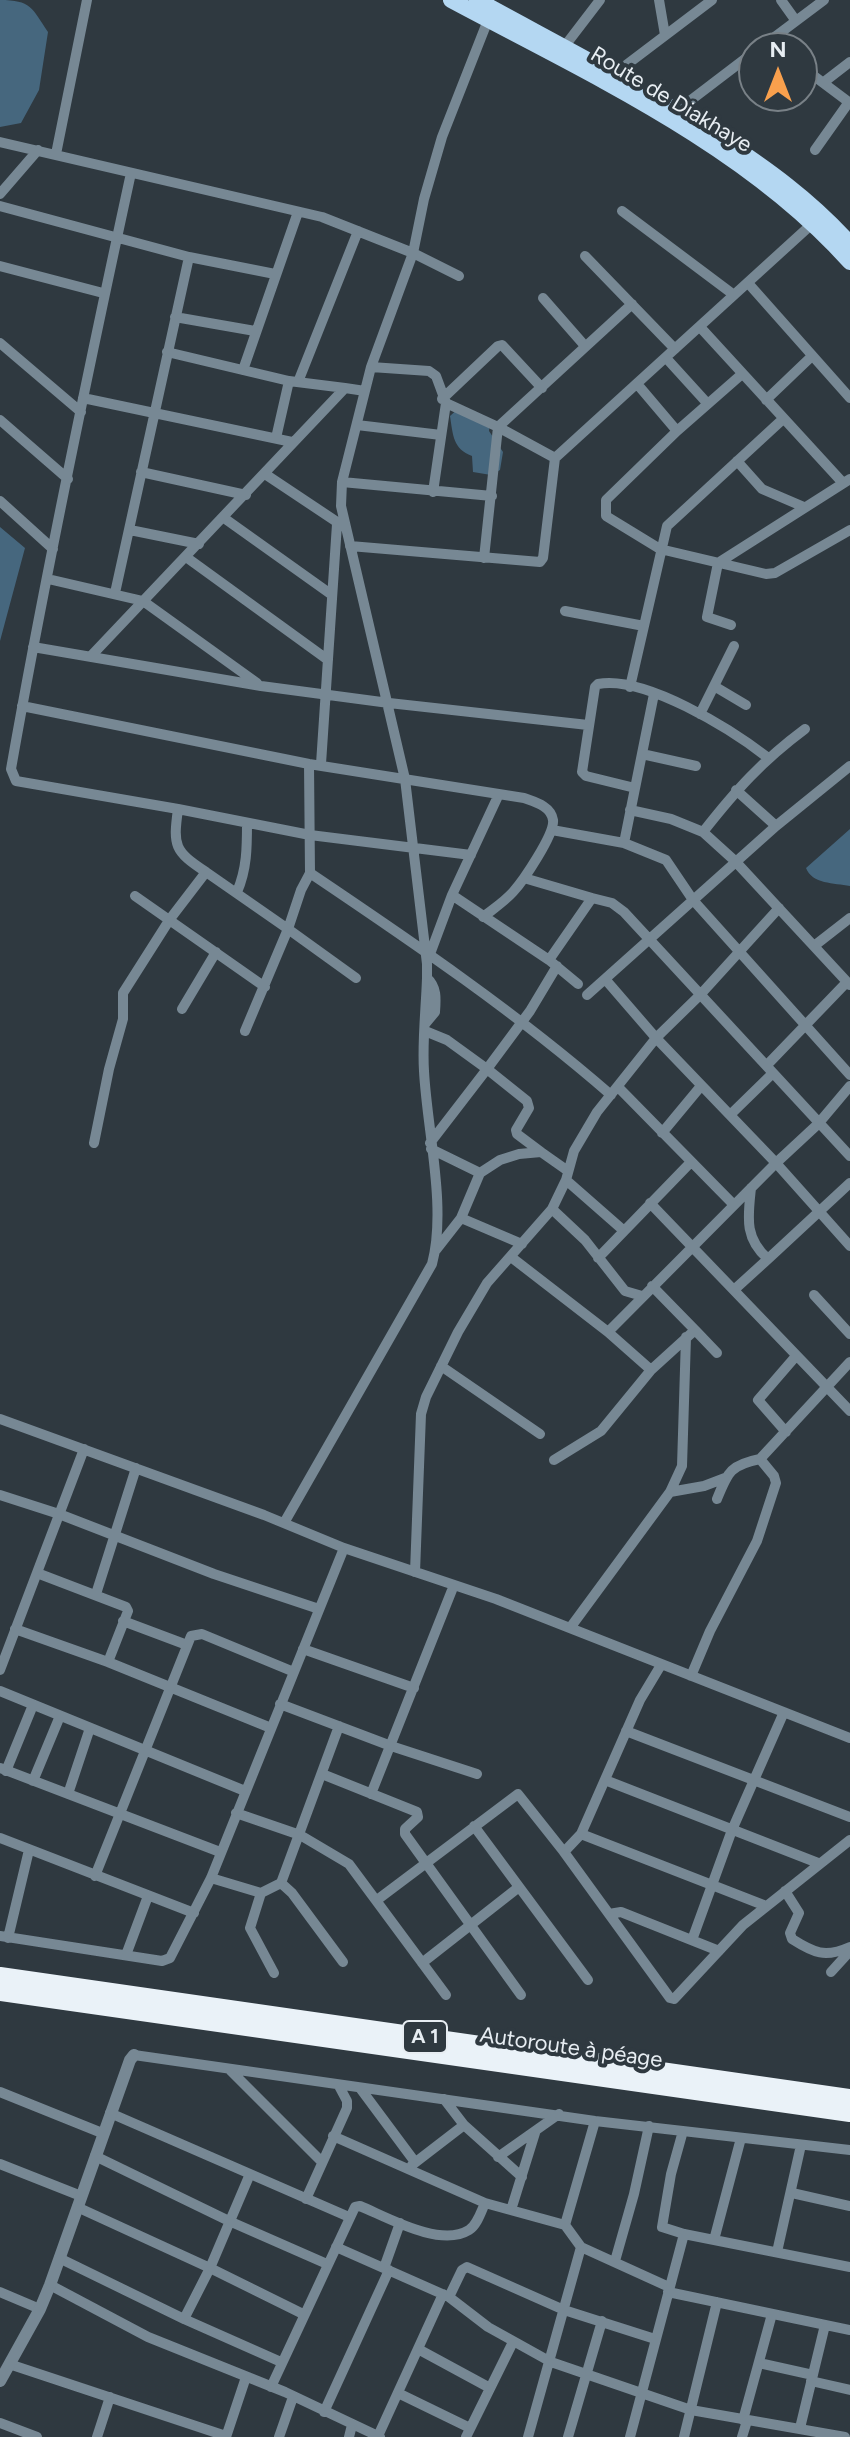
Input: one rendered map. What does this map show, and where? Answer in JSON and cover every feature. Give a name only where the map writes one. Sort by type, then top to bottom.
[{"type":"highway","name":"A 1","points":[[0,1976],[850,2098]]},
{"type":"highway","name":"Autoroute à péage","points":[[0,1992],[850,2113]]},
{"type":"main road","name":"Route de Diakhaye","points":[[451,0],[671,115],[794,190],[850,244]]},
{"type":"main road","name":"Route de Diakhaye","points":[[477,0],[613,75],[671,115],[813,223],[850,262]]},
{"type":"street","points":[[56,154],[87,0]]},
{"type":"street","points":[[564,47],[600,0]]},
{"type":"street","points":[[659,0],[665,35]]},
{"type":"street","points":[[613,75],[712,0]]},
{"type":"street","points":[[781,0],[796,21]]},
{"type":"street","points":[[783,32],[824,0]]},
{"type":"street","points":[[245,1031],[310,873],[315,764],[326,695],[342,482],[371,367],[413,253],[424,199],[442,137],[488,20]]},
{"type":"street","points":[[824,82],[850,62]]},
{"type":"street","points":[[671,115],[738,64]]},
{"type":"street","points":[[815,150],[849,102],[818,78]]},
{"type":"street","points":[[0,142],[322,217],[413,253],[459,276]]},
{"type":"street","points":[[0,194],[38,150]]},
{"type":"street","points":[[131,173],[103,293],[33,647],[11,769],[16,781],[310,835],[471,855]]},
{"type":"street","points":[[0,206],[189,257],[275,274]]},
{"type":"street","points":[[622,211],[734,295]]},
{"type":"street","points":[[243,370],[298,212]]},
{"type":"street","points":[[350,546],[535,562],[543,558],[555,458],[813,223]]},
{"type":"street","points":[[276,438],[293,382],[358,231]]},
{"type":"street","points":[[585,256],[675,349]]},
{"type":"street","points":[[115,593],[189,257]]},
{"type":"street","points":[[0,266],[103,293]]},
{"type":"street","points":[[748,283],[850,398]]},
{"type":"street","points":[[543,298],[585,346]]},
{"type":"street","points":[[484,558],[498,427],[632,304]]},
{"type":"street","points":[[175,317],[255,331]]},
{"type":"street","points":[[700,327],[783,419],[847,481],[718,563],[707,617],[731,625]]},
{"type":"street","points":[[0,343],[81,412]]},
{"type":"street","points":[[444,401],[502,345],[542,388]]},
{"type":"street","points":[[167,352],[293,382],[365,391]]},
{"type":"street","points":[[766,400],[812,356]]},
{"type":"street","points":[[667,359],[707,403]]},
{"type":"street","points":[[371,367],[429,371],[436,376],[444,401],[433,492]]},
{"type":"street","points":[[742,374],[707,403],[606,500],[606,516],[660,549],[766,574],[775,573],[850,530]]},
{"type":"street","points":[[638,385],[677,431]]},
{"type":"street","points":[[91,656],[345,388]]},
{"type":"street","points":[[83,398],[292,442]]},
{"type":"street","points":[[444,401],[555,458]]},
{"type":"street","points":[[630,687],[667,526],[783,419]]},
{"type":"street","points":[[0,420],[68,479]]},
{"type":"street","points":[[357,425],[441,435]]},
{"type":"street","points":[[737,461],[762,489],[804,507]]},
{"type":"street","points":[[141,472],[246,495]]},
{"type":"street","points":[[265,474],[341,526],[350,546],[405,779],[428,952],[427,978],[432,982],[436,1005],[425,1028],[424,1069],[435,1185],[436,1250],[432,1264],[284,1523]]},
{"type":"street","points":[[342,482],[492,496]]},
{"type":"street","points":[[0,501],[53,549]]},
{"type":"street","points":[[224,518],[332,595]]},
{"type":"street","points":[[130,530],[199,544]]},
{"type":"street","points":[[186,557],[328,660]]},
{"type":"street","points":[[48,579],[143,601],[261,686]]},
{"type":"street","points":[[565,611],[644,626]]},
{"type":"street","points":[[700,714],[734,646]]},
{"type":"street","points":[[33,647],[261,686],[588,725]]},
{"type":"street","points":[[635,788],[586,776],[582,772],[588,725],[598,684],[650,690],[736,733],[767,757]]},
{"type":"street","points":[[714,686],[746,705]]},
{"type":"street","points":[[624,843],[654,694]]},
{"type":"street","points":[[22,706],[315,764],[524,798],[540,804],[549,811],[553,820],[552,830],[512,894],[483,917]]},
{"type":"street","points":[[703,832],[767,757],[805,729]]},
{"type":"street","points":[[642,754],[696,766]]},
{"type":"street","points":[[587,995],[735,861],[850,766]]},
{"type":"street","points":[[736,790],[776,826]]},
{"type":"street","points":[[428,952],[499,794]]},
{"type":"street","points":[[178,809],[174,838],[185,858],[356,978]]},
{"type":"street","points":[[630,810],[671,819],[703,832],[735,861],[849,983],[805,1025],[730,1115]]},
{"type":"street","points":[[237,892],[246,859],[247,823]]},
{"type":"street","points":[[552,830],[624,843],[666,860],[693,900],[850,1075]]},
{"type":"street","points":[[94,1143],[123,1019],[123,993],[170,919],[206,872]]},
{"type":"street","points":[[310,873],[428,952],[615,1092],[662,1133],[734,1205]]},
{"type":"street","points":[[524,878],[612,903],[624,912],[850,1156]]},
{"type":"street","points":[[452,895],[553,963],[578,984]]},
{"type":"street","points":[[135,896],[265,987]]},
{"type":"street","points":[[431,1146],[522,1021],[592,898]]},
{"type":"street","points":[[415,1572],[421,1414],[441,1366],[487,1283],[552,1209],[574,1151],[597,1112],[656,1038],[700,995],[779,908]]},
{"type":"street","points":[[814,946],[850,918]]},
{"type":"street","points":[[182,1009],[216,952]]},
{"type":"street","points":[[605,979],[850,1246]]},
{"type":"street","points":[[425,1028],[447,1040],[527,1101],[529,1108],[516,1130],[517,1134],[567,1175],[623,1230]]},
{"type":"street","points":[[662,1133],[701,1086]]},
{"type":"street","points":[[608,1332],[818,1124],[850,1086]]},
{"type":"street","points":[[431,1146],[480,1173]]},
{"type":"street","points":[[436,1250],[461,1218],[480,1173],[500,1160],[541,1152]]},
{"type":"street","points":[[598,1258],[691,1162]]},
{"type":"street","points":[[735,1289],[850,1183]]},
{"type":"street","points":[[751,1188],[751,1236],[754,1247],[768,1259]]},
{"type":"street","points":[[650,1203],[850,1411]]},
{"type":"street","points":[[552,1209],[585,1240],[625,1291],[642,1296]]},
{"type":"street","points":[[461,1218],[522,1244]]},
{"type":"street","points":[[511,1257],[608,1332],[651,1370]]},
{"type":"street","points":[[652,1286],[690,1334],[717,1353]]},
{"type":"street","points":[[814,1295],[850,1334]]},
{"type":"street","points":[[554,1460],[601,1431],[651,1370],[690,1334]]},
{"type":"street","points":[[570,1628],[670,1492],[682,1466],[690,1334]]},
{"type":"street","points":[[786,1432],[758,1400],[796,1356]]},
{"type":"street","points":[[717,1499],[725,1478],[738,1464],[760,1459],[850,1362]]},
{"type":"street","points":[[441,1366],[540,1434]]},
{"type":"street","points":[[0,1419],[344,1548],[570,1628],[850,1738]]},
{"type":"street","points":[[0,1670],[84,1449]]},
{"type":"street","points":[[691,1676],[710,1631],[757,1541],[776,1483],[760,1459]]},
{"type":"street","points":[[96,1594],[136,1468]]},
{"type":"street","points":[[670,1492],[704,1486],[725,1478]]},
{"type":"street","points":[[0,1495],[319,1609]]},
{"type":"street","points":[[29,1850],[4,1937],[167,1960],[211,1878],[344,1548]]},
{"type":"street","points":[[37,1573],[126,1607],[128,1611],[108,1662]]},
{"type":"street","points":[[371,1794],[454,1585]]},
{"type":"street","points":[[123,1621],[187,1645]]},
{"type":"street","points":[[15,1629],[108,1662],[271,1728]]},
{"type":"street","points":[[95,1876],[191,1636],[202,1634],[294,1672]]},
{"type":"street","points":[[303,1649],[414,1688]]},
{"type":"street","points":[[564,1852],[581,1834],[640,1700],[661,1665]]},
{"type":"street","points":[[0,1691],[245,1791]]},
{"type":"street","points":[[280,1704],[391,1746],[477,1774]]},
{"type":"street","points":[[33,1705],[3,1770],[220,1852]]},
{"type":"street","points":[[692,1940],[732,1830],[784,1712]]},
{"type":"street","points":[[33,1781],[60,1716]]},
{"type":"street","points":[[211,1878],[261,1893],[281,1883],[339,1726]]},
{"type":"street","points":[[68,1794],[90,1728]]},
{"type":"street","points":[[626,1731],[850,1817]]},
{"type":"street","points":[[322,1774],[417,1812],[418,1817],[404,1831],[521,1995]]},
{"type":"street","points":[[605,1780],[818,1863]]},
{"type":"street","points":[[377,1900],[518,1794],[670,1998],[678,1997],[719,1951],[766,1906],[850,1840]]},
{"type":"street","points":[[236,1813],[300,1835],[349,1864],[446,1995]]},
{"type":"street","points":[[474,1826],[588,1980]]},
{"type":"street","points":[[581,1834],[766,1906]]},
{"type":"street","points":[[0,1838],[194,1913]]},
{"type":"street","points":[[281,1883],[292,1893],[343,1962]]},
{"type":"street","points":[[422,1963],[519,1887]]},
{"type":"street","points":[[785,1891],[799,1913],[790,1933],[792,1939],[809,1950],[830,1955],[850,1949]]},
{"type":"street","points":[[261,1893],[250,1928],[274,1973]]},
{"type":"street","points":[[126,1955],[148,1896]]},
{"type":"street","points":[[609,1914],[621,1912],[719,1951]]},
{"type":"street","points":[[831,1972],[850,1949]]},
{"type":"street","points":[[0,2381],[50,2285],[102,2133],[134,2055],[595,2121],[850,2150]]},
{"type":"street","points":[[230,2070],[322,2162]]},
{"type":"street","points":[[306,2199],[348,2105],[339,2086]]},
{"type":"street","points":[[360,2088],[412,2166]]},
{"type":"street","points":[[0,2092],[102,2133]]},
{"type":"street","points":[[444,2099],[464,2125],[522,2177]]},
{"type":"street","points":[[110,2113],[349,2217]]},
{"type":"street","points":[[498,2157],[559,2114]]},
{"type":"street","points":[[565,2225],[595,2121]]},
{"type":"street","points":[[412,2166],[464,2125]]},
{"type":"street","points":[[615,2261],[649,2126]]},
{"type":"street","points":[[683,2131],[661,2223],[665,2229],[850,2267]]},
{"type":"street","points":[[511,2210],[535,2133]]},
{"type":"street","points":[[333,2136],[412,2166],[485,2203],[565,2225],[581,2247],[668,2289],[850,2330]]},
{"type":"street","points":[[714,2240],[741,2138]]},
{"type":"street","points":[[777,2252],[801,2145]]},
{"type":"street","points":[[95,2156],[327,2264]]},
{"type":"street","points":[[0,2164],[303,2314]]},
{"type":"street","points":[[184,2319],[210,2268],[250,2174]]},
{"type":"street","points":[[792,2193],[850,2206]]},
{"type":"street","points":[[271,2387],[349,2217],[360,2206],[440,2236],[468,2230],[475,2224],[485,2203]]},
{"type":"street","points":[[324,2412],[386,2269],[400,2223]]},
{"type":"street","points":[[630,2437],[684,2234]]},
{"type":"street","points":[[336,2247],[446,2296],[513,2342],[551,2362],[691,2410],[845,2437]]},
{"type":"street","points":[[528,2437],[581,2247]]},
{"type":"street","points":[[59,2258],[281,2362]]},
{"type":"street","points":[[50,2285],[148,2337],[271,2387],[379,2436],[418,2349],[446,2296],[467,2267],[564,2310],[655,2339]]},
{"type":"street","points":[[0,2292],[40,2309]]},
{"type":"street","points":[[684,2437],[717,2302]]},
{"type":"street","points":[[742,2437],[772,2314]]},
{"type":"street","points":[[568,2437],[602,2321]]},
{"type":"street","points":[[801,2431],[825,2325]]},
{"type":"street","points":[[398,2393],[468,2432],[513,2342]]},
{"type":"street","points":[[418,2349],[490,2388]]},
{"type":"street","points":[[759,2363],[850,2390]]},
{"type":"street","points":[[9,2364],[226,2436],[246,2377]]},
{"type":"street","points":[[97,2437],[110,2397]]},
{"type":"street","points":[[279,2437],[293,2397]]},
{"type":"street","points":[[0,2423],[33,2436]]},
{"type":"street","points":[[349,2437],[352,2425]]},
{"type":"shaded area","points":[[0,0],[30,7],[48,32],[39,90],[21,123],[0,127]]},
{"type":"shaded area","points":[[461,406],[490,421],[489,431],[503,452],[500,470],[491,475],[473,472],[472,456],[461,449],[455,440],[450,416]]},
{"type":"shaded area","points":[[0,527],[25,548],[0,641]]},
{"type":"shaded area","points":[[850,829],[850,886],[813,877],[806,868]]}]
